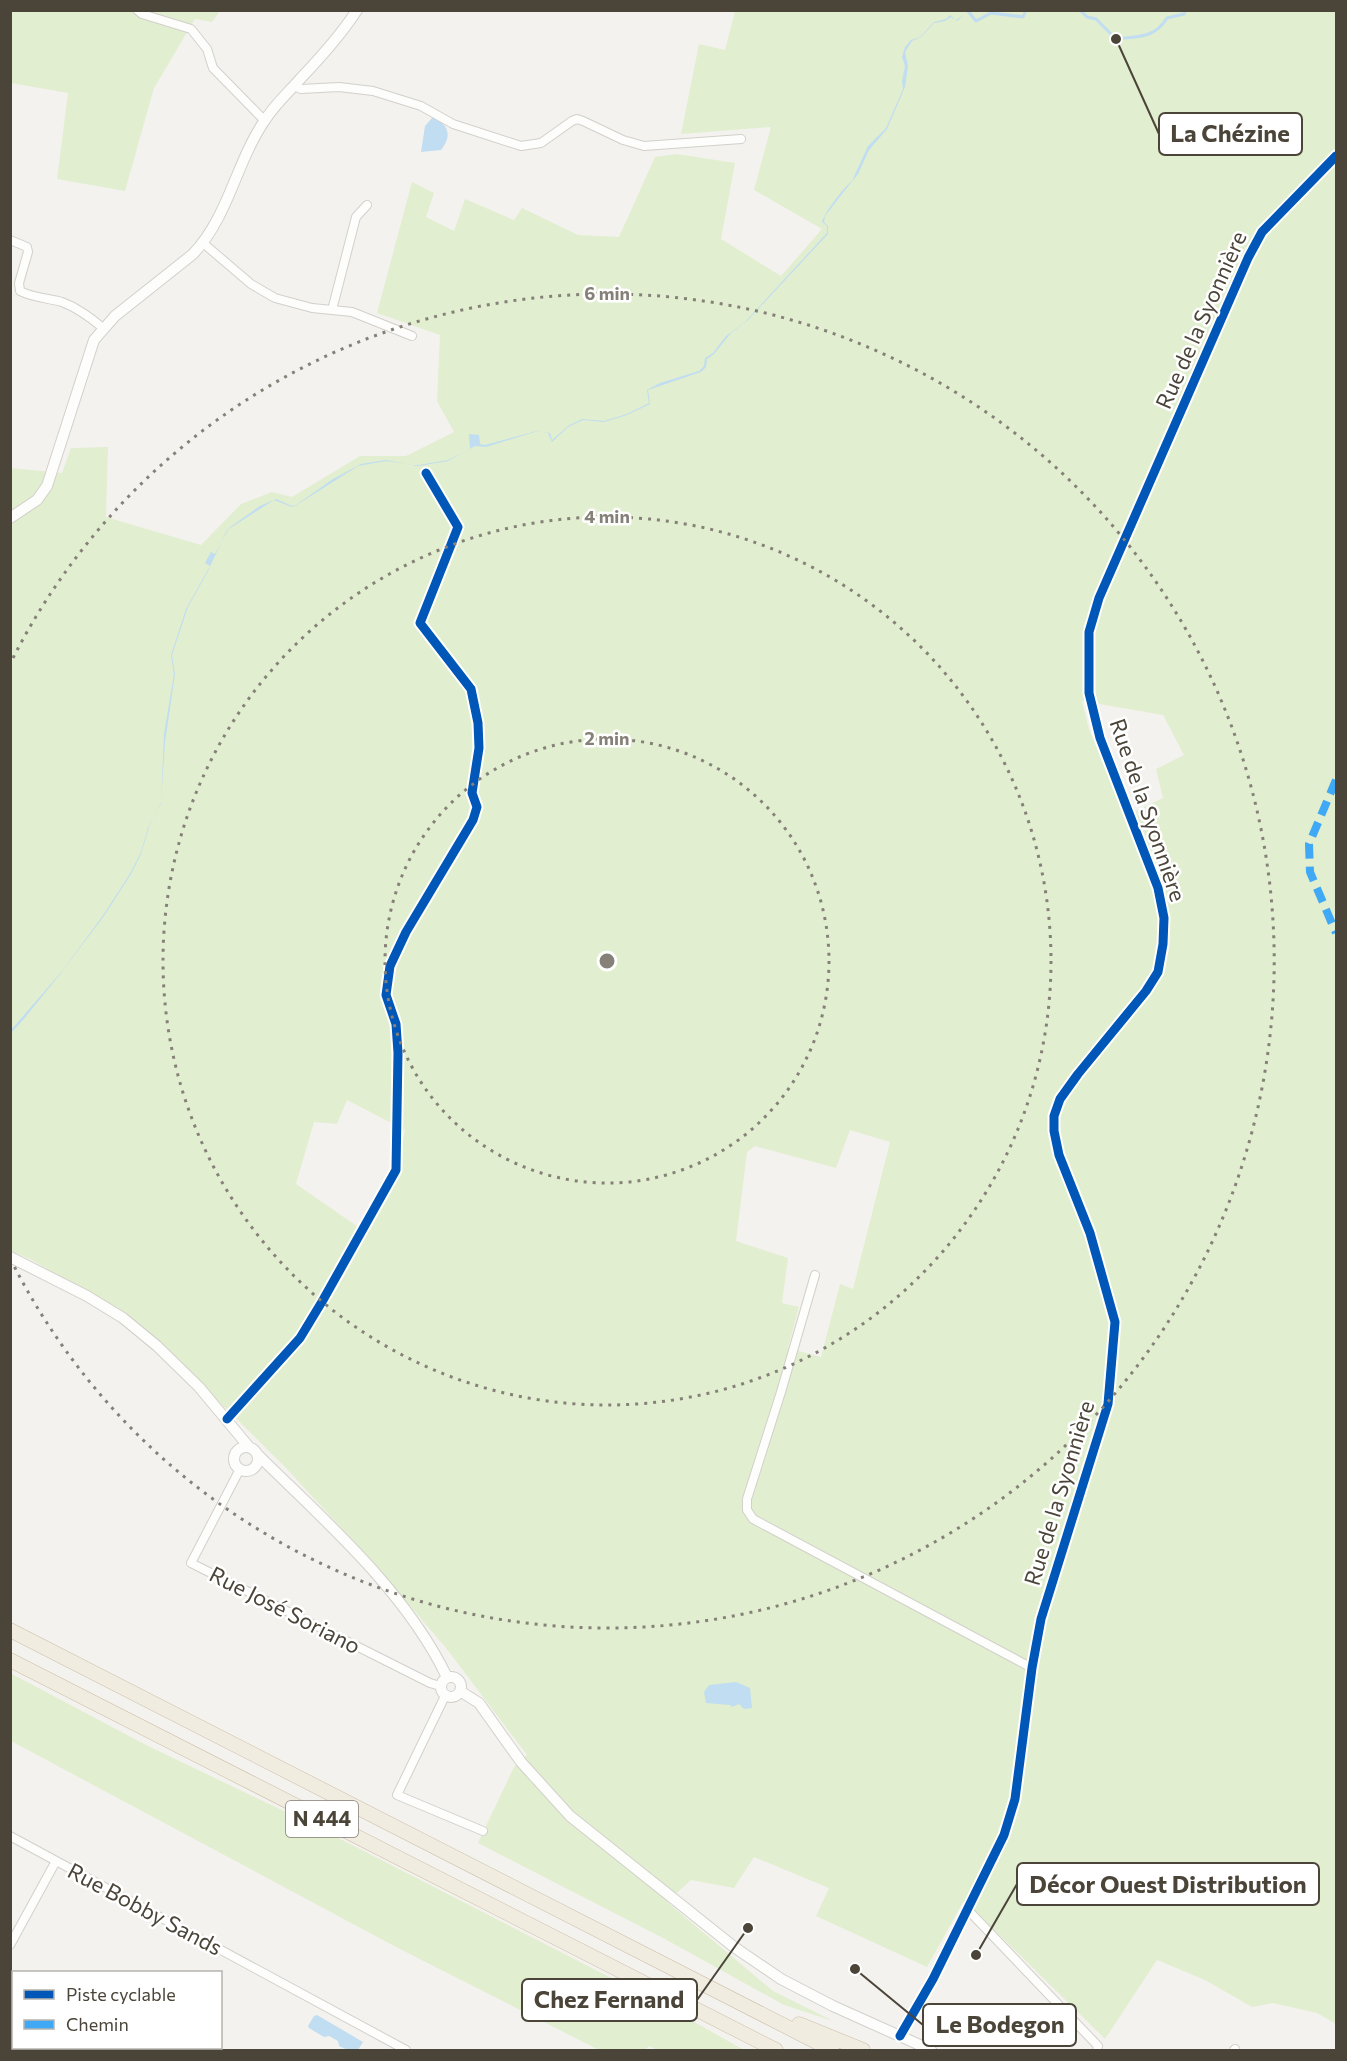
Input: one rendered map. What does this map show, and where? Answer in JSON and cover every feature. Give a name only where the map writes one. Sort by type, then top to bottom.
[{"type":"highway","name":"N 444","points":[[10,1630],[832,2050]]},
{"type":"highway","name":"N 444","points":[[10,1659],[759,2046],[776,2050]]},
{"type":"highway","points":[[683,1974],[691,1970],[802,2026],[863,2050]]},
{"type":"street","points":[[137,10],[142,14],[191,29],[207,49],[213,68],[264,120]]},
{"type":"street","points":[[10,518],[37,500],[47,486],[90,351],[103,328],[193,254],[203,243],[213,228],[253,139],[264,120],[314,65],[357,10]]},
{"type":"street","points":[[294,86],[301,89],[339,87],[373,91],[421,106],[453,124],[522,146],[541,143],[577,119],[623,140],[644,146],[741,139]]},
{"type":"street","name":"Rue de la Syonnière","points":[[900,2036],[933,1979],[968,1910],[1004,1835],[1016,1799],[1032,1668],[1041,1619],[1108,1404],[1115,1322],[1090,1233],[1059,1155],[1054,1131],[1054,1116],[1060,1099],[1077,1074],[1146,991],[1158,972],[1163,944],[1164,918],[1158,888],[1100,738],[1089,693],[1089,632],[1099,598],[1248,258],[1262,232],[1336,156]]},
{"type":"street","points":[[332,310],[356,217],[367,205]]},
{"type":"street","points":[[10,240],[27,247],[28,252],[19,283],[20,291],[61,302],[82,311],[103,328]]},
{"type":"street","points":[[203,243],[251,284],[275,298],[312,308],[352,312],[412,336]]},
{"type":"street","points":[[227,1419],[300,1338],[396,1170],[398,1053],[396,1024],[386,995],[390,966],[406,932],[473,820],[477,807],[472,793],[479,748],[478,723],[471,689],[420,623],[458,527],[426,473]]},
{"type":"street","points":[[10,1257],[87,1296],[123,1318],[157,1346],[199,1387],[249,1447],[255,1450],[291,1486],[376,1575],[432,1647],[444,1686],[456,1696],[460,1691],[459,1681],[454,1677],[444,1686],[397,1795],[483,1831]]},
{"type":"street","points":[[814,1275],[781,1392],[747,1499],[747,1510],[753,1519],[1032,1668]]},
{"type":"street","points":[[227,1419],[235,1453],[234,1462],[240,1469],[263,1471],[291,1486]]},
{"type":"street","points":[[235,1453],[241,1448],[249,1447]]},
{"type":"street","points":[[253,1469],[258,1463],[258,1455]]},
{"type":"street","name":"Rue José Soriano","points":[[240,1469],[191,1563],[430,1683],[444,1686]]},
{"type":"street","points":[[460,1691],[479,1703],[521,1762],[570,1816],[734,1947],[781,1979],[931,2050]]},
{"type":"street","name":"Rue Bobby Sands","points":[[10,1836],[406,2050]]},
{"type":"street","points":[[10,1945],[56,1861]]},
{"type":"street","points":[[968,1910],[1098,2046],[1097,2050]]},
{"type":"green space","points":[[10,11],[220,11],[212,22],[195,19],[154,88],[125,191],[57,179],[68,93],[11,83]]},
{"type":"green space","points":[[735,11],[1336,11],[1336,2024],[1317,2013],[1273,2003],[1252,2007],[1205,1980],[1157,1960],[1105,2039],[972,1908],[963,1902],[927,1967],[816,1916],[829,1888],[754,1857],[734,1888],[691,1880],[667,1902],[773,1991],[833,2021],[784,2005],[663,1938],[478,1843],[514,1767],[527,1755],[446,1648],[369,1558],[286,1468],[196,1379],[110,1306],[32,1260],[11,1251],[10,468],[62,473],[71,448],[108,447],[106,517],[201,545],[241,504],[272,492],[292,497],[360,456],[406,456],[454,432],[437,401],[440,335],[377,313],[412,182],[434,193],[426,217],[454,231],[465,199],[514,220],[522,208],[578,235],[619,237],[655,157],[677,154],[735,163],[721,239],[781,276],[822,229],[754,190],[771,127],[681,134],[699,44],[725,50]],"holes":[[[1082,701],[1163,715],[1184,755],[1156,769],[1163,798],[1125,816],[1089,729]],[[347,1100],[405,1130],[400,1156],[364,1231],[296,1184],[314,1122],[337,1124]],[[850,1130],[890,1142],[853,1289],[840,1284],[821,1357],[788,1348],[799,1307],[782,1303],[788,1258],[736,1241],[747,1152],[755,1146],[836,1168]]]},
{"type":"green space","points":[[10,1673],[146,1745],[311,1824],[664,2005],[744,2050],[657,2050],[649,2046],[645,2050],[599,2050],[396,1947],[11,1741]]},
{"type":"water","points":[[950,15],[956,20],[964,15],[957,21],[951,17],[945,21],[934,23],[921,37],[912,41],[905,52],[908,66],[905,87],[887,129],[869,150],[858,174],[826,215],[835,200],[852,181],[868,146],[886,128],[903,89],[905,66],[902,57],[905,47],[911,40],[920,37],[934,22],[946,19]]},
{"type":"water","points":[[432,118],[440,121],[446,128],[447,140],[441,150],[421,152],[425,126]]},
{"type":"water","points":[[825,216],[824,222],[828,226],[828,234],[748,320],[731,333],[714,354],[707,359],[706,367],[701,372],[648,390],[650,404],[627,415],[604,422],[583,420],[568,427],[552,442],[548,433],[541,432],[550,433],[552,440],[568,426],[582,419],[604,421],[627,414],[649,403],[647,390],[660,383],[699,371],[704,366],[705,358],[713,353],[726,336],[745,322],[827,233],[827,226],[822,222]]},
{"type":"water","points":[[538,431],[486,447],[475,446],[470,449],[469,434],[479,435],[480,444],[485,445]]},
{"type":"water","points":[[466,451],[448,461],[418,466],[412,465],[448,460]]},
{"type":"water","points":[[386,460],[405,464],[386,461],[358,466],[295,506],[292,507],[274,500],[228,529],[260,506],[276,499],[292,506],[296,505],[333,479],[361,464]]},
{"type":"water","points":[[221,543],[207,573],[188,607],[172,655],[175,674],[165,742],[161,800],[164,734],[174,674],[171,655],[186,609],[210,566],[205,563],[211,552],[215,554]]},
{"type":"water","points":[[155,815],[141,854],[131,874],[104,916],[61,973],[11,1033],[11,1030],[63,970],[104,914],[131,872],[141,852],[148,828]]},
{"type":"water","points":[[736,1682],[750,1688],[752,1708],[744,1709],[739,1704],[732,1707],[706,1703],[704,1692],[709,1685]]},
{"type":"water","points":[[317,2015],[363,2042],[358,2050],[348,2050],[339,2046],[338,2041],[329,2036],[324,2037],[309,2028],[314,2016]]},
{"type":"waterway","points":[[967,10],[976,21],[991,13],[1023,17],[1026,10]]},
{"type":"waterway","points":[[1078,10],[1087,17],[1096,19],[1116,39],[1151,33],[1157,30],[1167,18],[1184,14],[1185,10]]},
{"type":"marked path","points":[[1336,780],[1309,844],[1310,872],[1336,933]]},
{"type":"cycle path","points":[[900,2036],[933,1979],[1004,1835],[1015,1799],[1032,1668],[1041,1619],[1108,1404],[1115,1322],[1090,1233],[1059,1155],[1054,1131],[1054,1116],[1060,1099],[1078,1074],[1146,991],[1158,972],[1163,944],[1164,918],[1158,888],[1100,738],[1089,693],[1089,632],[1099,598],[1248,258],[1262,232],[1336,156]]},
{"type":"cycle path","points":[[227,1419],[300,1338],[396,1170],[398,1053],[396,1024],[386,995],[390,966],[406,932],[473,820],[477,807],[472,793],[479,748],[478,723],[471,689],[420,623],[458,527],[426,473]]},
{"type":"place","name":"La Chézine","points":[[1116,39]]},
{"type":"place","name":"Chez Fernand","points":[[748,1928]]},
{"type":"place","name":"Décor Ouest Distribution","points":[[976,1955]]},
{"type":"place","name":"Le Bodegon","points":[[855,1969]]}]
